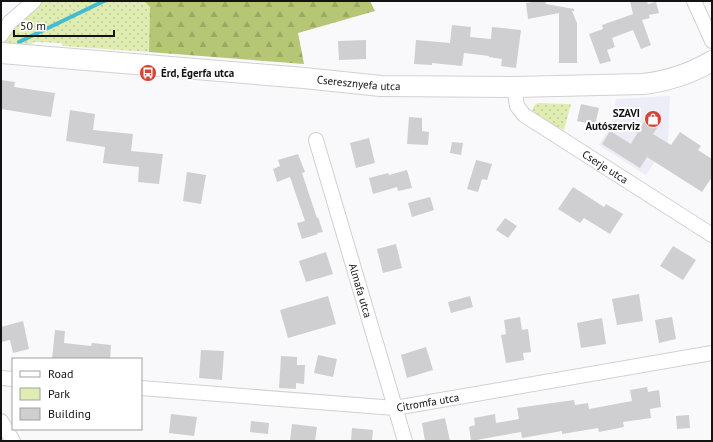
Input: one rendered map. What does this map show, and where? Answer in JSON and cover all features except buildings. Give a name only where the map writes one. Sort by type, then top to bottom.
[{"type":"street","points":[[1,35],[10,22],[34,1]]},
{"type":"street","points":[[694,1],[712,41]]},
{"type":"street","name":"Cseresznyefa utca","points":[[1,53],[304,78],[381,86],[514,87],[643,84],[682,76],[710,65]]},
{"type":"street","name":"Cserje utca","points":[[514,87],[517,106],[524,115],[712,235]]},
{"type":"street","name":"Almafa utca","points":[[316,140],[405,441]]},
{"type":"street","name":"Citromfa utca","points":[[142,388],[395,408],[712,353]]},
{"type":"street","points":[[1,378],[12,379]]},
{"type":"street","points":[[1,421],[13,441]]},
{"type":"shaded area","points":[[670,96],[668,142],[646,175],[599,145],[612,124],[616,99]]},
{"type":"green space","points":[[41,1],[144,1],[150,7],[149,52],[63,46],[61,43],[34,42],[30,45],[6,44],[3,42],[8,32]]},
{"type":"green space","points":[[144,1],[370,1],[375,11],[298,33],[304,64],[149,52],[150,7]]},
{"type":"green space","points":[[538,103],[571,104],[564,130],[537,118],[532,113],[534,106]]},
{"type":"waterway","points":[[19,42],[104,1]]},
{"type":"place","name":"Érd, Égerfa utca","points":[[148,73]]},
{"type":"place","name":"SZAVI Autószerviz","points":[[653,119]]}]
